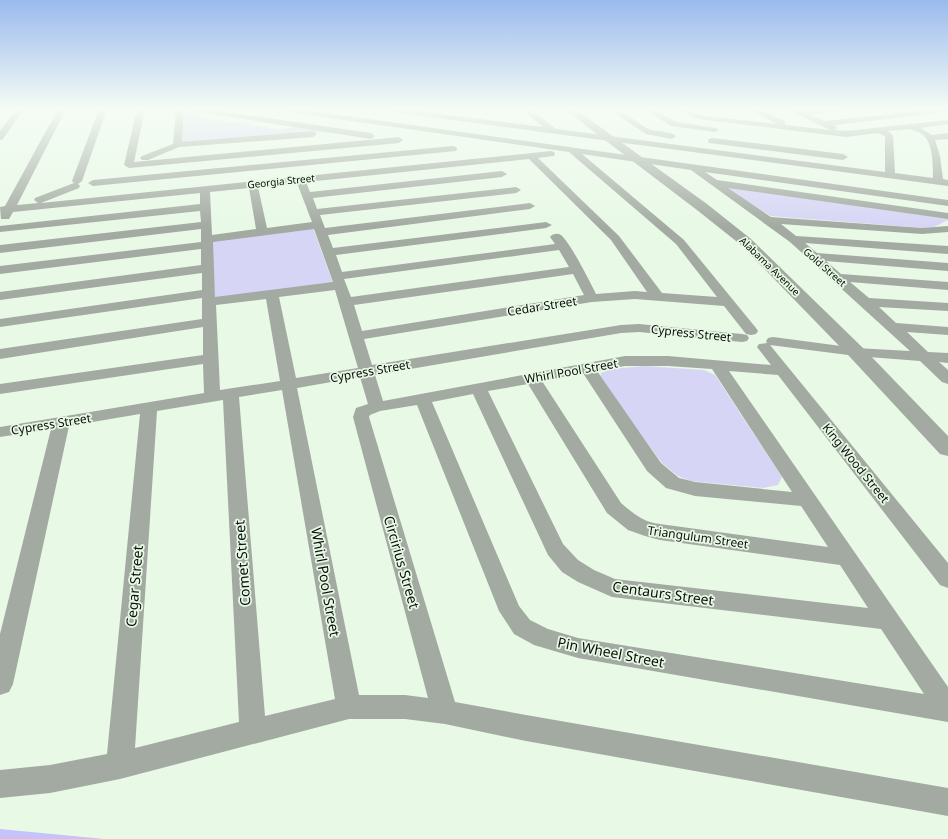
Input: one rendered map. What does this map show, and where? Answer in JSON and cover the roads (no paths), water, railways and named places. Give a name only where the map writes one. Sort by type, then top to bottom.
[{"type":"street","points":[[0,226],[41,148]]},
{"type":"street","points":[[76,183],[89,148]]},
{"type":"street","points":[[122,168],[128,148]]},
{"type":"street","points":[[8,209],[76,183],[85,186],[122,168],[169,148]]},
{"type":"street","points":[[122,168],[321,148]]},
{"type":"street","points":[[93,181],[457,149],[451,148]]},
{"type":"street","points":[[547,148],[947,203],[947,216],[713,182]]},
{"type":"street","name":"Georgia Street","points":[[8,209],[573,152],[595,148]]},
{"type":"street","name":"Alabama Avenue","points":[[624,148],[713,215],[746,242],[856,352],[948,449]]},
{"type":"street","points":[[655,148],[948,183]]},
{"type":"street","points":[[774,148],[843,157]]},
{"type":"street","points":[[844,148],[844,170]]},
{"type":"street","points":[[889,148],[890,176]]},
{"type":"street","points":[[933,148],[935,156],[943,169],[938,182]]},
{"type":"street","points":[[476,152],[514,157]]},
{"type":"street","points":[[573,152],[672,234],[729,302],[747,335]]},
{"type":"street","points":[[531,156],[615,238],[657,296]]},
{"type":"street","points":[[935,156],[948,158]]},
{"type":"street","points":[[490,160],[563,246],[592,298]]},
{"type":"street","name":"Gold Street","points":[[692,167],[769,220],[792,238],[838,277],[948,379]]},
{"type":"street","points":[[306,196],[502,174]]},
{"type":"street","name":"Circirius Street","points":[[300,179],[339,280],[366,372],[370,410],[361,417],[445,712]]},
{"type":"street","points":[[252,184],[262,232]]},
{"type":"street","name":"Comet Street","points":[[205,189],[211,358],[222,396],[253,732]]},
{"type":"street","points":[[313,214],[516,190]]},
{"type":"street","points":[[0,270],[207,242],[262,232],[320,229],[530,206]]},
{"type":"street","points":[[0,229],[205,207]]},
{"type":"street","points":[[769,220],[922,231],[948,229]]},
{"type":"street","points":[[0,249],[206,225]]},
{"type":"street","points":[[329,252],[546,225]]},
{"type":"street","points":[[792,238],[948,250]]},
{"type":"street","points":[[0,323],[209,298],[272,294],[339,280],[563,246]]},
{"type":"street","points":[[813,256],[948,267]]},
{"type":"street","points":[[0,296],[208,268]]},
{"type":"street","points":[[346,302],[577,270]]},
{"type":"street","points":[[838,277],[948,286]]},
{"type":"street","name":"Whirl Pool Street","points":[[272,294],[349,707]]},
{"type":"street","name":"Cedar Street","points":[[356,336],[592,298],[629,295],[729,302]]},
{"type":"street","points":[[865,302],[948,307]]},
{"type":"street","points":[[0,354],[209,322]]},
{"type":"street","points":[[892,327],[948,331]]},
{"type":"street","name":"Cypress Street","points":[[0,432],[631,328],[747,335],[766,334],[769,344]]},
{"type":"street","points":[[769,344],[948,358]]},
{"type":"street","name":"King Wood Street","points":[[769,344],[782,371],[948,579]]},
{"type":"street","points":[[0,389],[211,358]]},
{"type":"street","name":"Whirl Pool Street","points":[[370,410],[423,398],[625,361],[641,360],[782,371]]},
{"type":"street","points":[[717,365],[948,709]]},
{"type":"street","points":[[587,368],[654,466],[673,483],[695,489],[808,500]]},
{"type":"street","name":"Triangulum Street","points":[[532,378],[614,508],[631,524],[641,529],[660,532],[847,558]]},
{"type":"street","name":"Centaurs Street","points":[[478,388],[555,549],[570,566],[586,576],[612,588],[888,620]]},
{"type":"street","name":"Pin Wheel Street","points":[[423,398],[510,611],[522,627],[542,638],[578,648],[948,709]]},
{"type":"street","name":"Cegar Street","points":[[120,765],[149,408]]},
{"type":"street","points":[[0,684],[61,422]]},
{"type":"street","points":[[0,784],[50,779],[120,765],[349,707],[379,706],[405,707],[445,712],[549,732],[948,802]]}]
